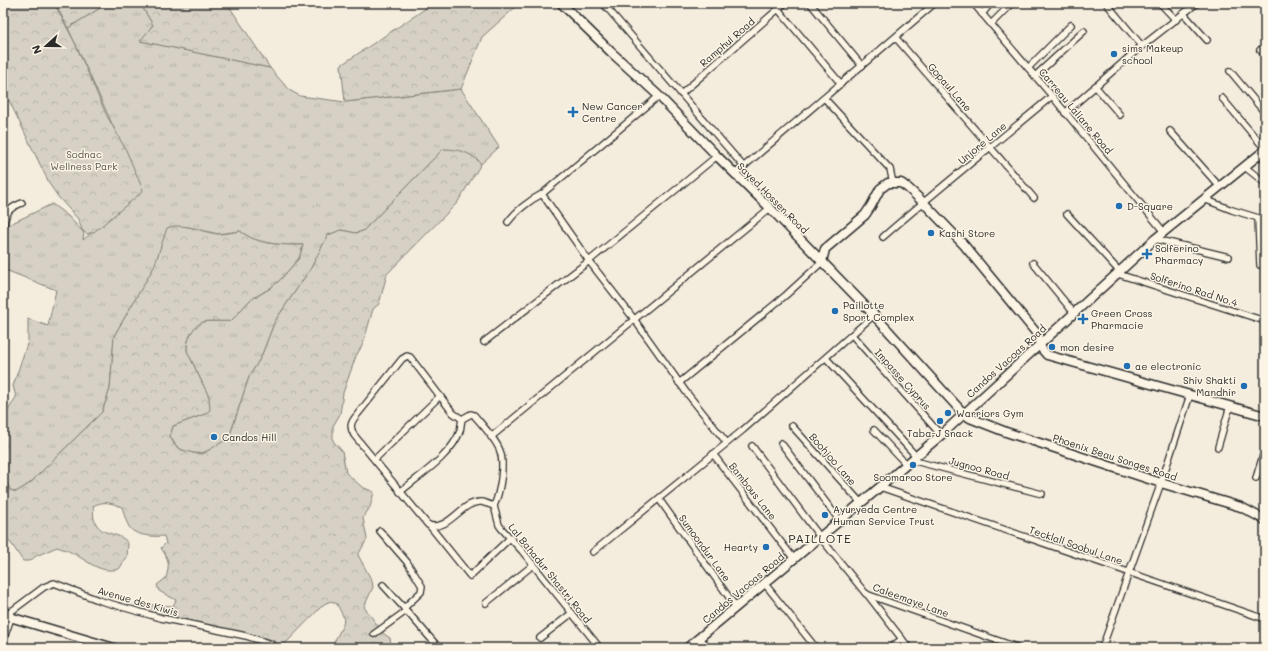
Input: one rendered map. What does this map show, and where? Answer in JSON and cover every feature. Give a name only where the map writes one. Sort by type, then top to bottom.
[{"type":"main road","name":"Sayed Hossen Road","points":[[561,3],[659,96],[770,208],[874,315],[963,413]]},
{"type":"main road","name":"Candos Vacoas Road","points":[[687,648],[941,435],[963,413],[1155,239],[1265,150]]},
{"type":"main road","points":[[808,248],[816,250],[825,249],[865,215],[880,189],[893,182],[901,183],[923,202],[964,245],[1038,335],[1045,353],[1051,356],[1265,416]]},
{"type":"main road","points":[[822,262],[825,249]]},
{"type":"main road","name":"Phoenix Beau Songes Road","points":[[963,413],[970,418],[1006,432],[1161,483],[1241,507],[1264,519]]},
{"type":"main road","points":[[6,616],[88,644],[114,648]]},
{"type":"street","name":"Ramphul Road","points":[[682,94],[785,3]]},
{"type":"street","points":[[810,3],[862,66]]},
{"type":"street","points":[[735,174],[896,38],[935,3]]},
{"type":"street","name":"Carreau Laliane Road","points":[[973,3],[1164,232]]},
{"type":"street","points":[[982,14],[991,3]]},
{"type":"street","points":[[991,24],[1012,3]]},
{"type":"street","points":[[1106,3],[1142,46]]},
{"type":"street","points":[[1160,3],[1176,20]]},
{"type":"street","points":[[1065,113],[1142,46],[1197,3]]},
{"type":"street","points":[[607,4],[744,167]]},
{"type":"street","points":[[778,9],[841,84]]},
{"type":"street","points":[[1184,14],[1207,40]]},
{"type":"street","points":[[1028,68],[1071,25]]},
{"type":"street","points":[[1035,76],[1084,30]]},
{"type":"street","name":"Gopaul Lane","points":[[896,38],[1034,198]]},
{"type":"street","points":[[1260,50],[1265,55]]},
{"type":"street","points":[[1230,71],[1265,113]]},
{"type":"street","points":[[1095,86],[1120,115]]},
{"type":"street","points":[[508,222],[535,197],[542,194],[659,96]]},
{"type":"street","name":"Unjore Lane","points":[[883,237],[923,202],[1052,96]]},
{"type":"street","points":[[825,98],[890,169],[893,182]]},
{"type":"street","points":[[1222,98],[1265,150]]},
{"type":"street","points":[[1170,131],[1220,187]]},
{"type":"street","points":[[484,342],[589,261],[717,156]]},
{"type":"street","points":[[1245,167],[1265,183]]},
{"type":"street","points":[[542,194],[589,261],[634,319],[679,383],[727,443]]},
{"type":"street","points":[[1204,199],[1232,210],[1265,220]]},
{"type":"street","points":[[3,231],[6,214],[10,209],[22,203]]},
{"type":"street","points":[[491,437],[770,208]]},
{"type":"street","points":[[1067,214],[1119,273]]},
{"type":"street","points":[[1258,218],[1260,265]]},
{"type":"street","points":[[1155,239],[1229,257]]},
{"type":"street","points":[[679,383],[786,295],[822,262]]},
{"type":"street","points":[[1033,263],[1074,313]]},
{"type":"street","name":"Solferino Rad No.4","points":[[1119,273],[1265,321]]},
{"type":"street","points":[[593,552],[659,500],[727,443],[874,315]]},
{"type":"street","name":"Impasse Cyprus","points":[[852,335],[941,435]]},
{"type":"street","points":[[462,419],[453,413],[410,357],[405,357],[357,414],[351,424],[351,429],[354,435],[375,459],[400,492],[470,576],[510,538]]},
{"type":"street","points":[[826,358],[911,460]]},
{"type":"street","points":[[1102,648],[1161,483],[1190,395]]},
{"type":"street","points":[[375,459],[440,396]]},
{"type":"street","points":[[1218,447],[1230,406]]},
{"type":"street","points":[[400,492],[442,457],[453,444],[460,431],[462,419],[468,414],[474,415],[500,451],[502,469],[498,497],[494,506],[482,502],[475,503],[468,506],[442,525],[433,527],[428,525]]},
{"type":"street","name":"Boohjoo Lane","points":[[792,426],[861,503]]},
{"type":"street","points":[[874,430],[911,460]]},
{"type":"street","points":[[781,443],[840,520]]},
{"type":"street","name":"Caleemaye Lane","points":[[752,446],[820,537],[866,594],[1018,648]]},
{"type":"street","points":[[1256,478],[1265,449]]},
{"type":"street","name":"Bambous Lane","points":[[713,454],[794,559]]},
{"type":"street","name":"Jugnoo Road","points":[[911,460],[1042,494]]},
{"type":"street","name":"Tecklall Soobul Lane","points":[[880,487],[1265,619]]},
{"type":"street","name":"Sumoondur Lane","points":[[659,500],[736,606]]},
{"type":"street","name":"Lal Bahadur Shastri Road","points":[[494,506],[499,525],[600,648]]},
{"type":"street","points":[[374,634],[405,610],[421,592],[422,586],[407,562],[380,531]]},
{"type":"street","points":[[486,603],[533,565]]},
{"type":"street","name":"Avenue des Kiwis","points":[[6,616],[44,587],[54,583],[101,600],[161,618],[246,636],[271,644],[275,648]]},
{"type":"street","points":[[765,584],[816,648]]},
{"type":"street","points":[[383,585],[439,648]]},
{"type":"street","points":[[866,594],[909,648]]},
{"type":"street","points":[[540,638],[572,613]]},
{"type":"street","points":[[3,641],[6,616]]},
{"type":"street","points":[[700,638],[708,648]]},
{"type":"street","points":[[890,648],[902,639]]},
{"type":"green space","name":"Sodnac Wellness Park","points":[[3,3],[54,3],[74,41],[106,114],[126,150],[143,190],[94,232],[87,234],[82,230],[78,219],[59,198],[50,185],[3,88]]},
{"type":"green space","points":[[55,3],[108,3],[68,28]]},
{"type":"green space","points":[[108,3],[140,3],[153,25],[141,41],[270,68],[289,90],[300,96],[345,102],[461,89],[499,147],[481,164],[477,159],[443,149],[363,231],[356,233],[341,230],[328,235],[311,268],[275,321],[261,357],[249,377],[229,438],[210,450],[200,453],[182,450],[175,444],[170,436],[173,426],[205,414],[209,397],[187,351],[190,334],[199,324],[203,322],[231,321],[250,300],[269,289],[280,280],[299,258],[303,245],[262,242],[247,236],[240,231],[218,234],[189,227],[168,228],[154,267],[114,336],[110,389],[102,412],[29,484],[16,492],[10,490],[3,466],[3,419],[16,397],[13,386],[28,341],[28,319],[48,326],[56,290],[3,269],[3,238],[6,226],[52,204],[68,216],[84,233],[83,240],[142,189],[68,28]]},
{"type":"green space","points":[[140,3],[227,3],[270,68],[140,41],[153,25]]},
{"type":"green space","points":[[434,3],[520,3],[482,37],[461,89],[345,102],[341,65]]},
{"type":"green space","points":[[443,149],[464,152],[469,154],[481,164],[457,203],[387,274],[379,304],[373,309],[363,344],[356,356],[343,393],[340,414],[333,426],[333,441],[342,451],[346,473],[362,487],[374,492],[370,507],[363,518],[367,539],[358,555],[372,581],[373,587],[364,607],[384,634],[390,638],[393,648],[331,648],[343,625],[344,618],[337,604],[331,601],[324,604],[281,648],[273,640],[135,608],[135,604],[173,606],[176,600],[159,591],[157,585],[166,578],[168,562],[161,548],[166,543],[164,536],[146,535],[133,531],[127,523],[122,507],[111,503],[101,503],[93,506],[94,519],[100,529],[119,536],[128,543],[127,557],[119,569],[106,570],[94,566],[69,551],[57,547],[36,556],[30,561],[23,561],[11,543],[3,538],[3,466],[10,490],[16,492],[29,484],[102,412],[110,389],[114,336],[154,267],[167,228],[180,226],[218,234],[240,231],[247,236],[262,242],[303,245],[299,258],[280,280],[269,289],[250,300],[231,321],[203,322],[199,324],[190,334],[187,351],[209,397],[210,410],[205,414],[173,426],[170,436],[175,446],[182,450],[197,454],[204,453],[229,438],[249,377],[261,357],[275,321],[311,268],[328,235],[341,230],[356,233],[363,231]]},
{"type":"place","name":"sims Makeup school","points":[[1114,54]]},
{"type":"place","name":"New Cancer Centre","points":[[573,112]]},
{"type":"place","name":"D-Square","points":[[1119,206]]},
{"type":"place","name":"Kashi Store","points":[[931,233]]},
{"type":"place","name":"Solferino Pharmacy","points":[[1147,254]]},
{"type":"place","name":"Paillotte Sport Complex","points":[[835,311]]},
{"type":"place","name":"Green Cross Pharmacie","points":[[1083,319]]},
{"type":"place","name":"mon desire","points":[[1052,347]]},
{"type":"place","name":"ae electronic","points":[[1127,366]]},
{"type":"place","name":"Shiv Shakti Mandhir","points":[[1244,386]]},
{"type":"place","name":"Warriors Gym","points":[[948,413]]},
{"type":"place","name":"Taba-J Snack","points":[[940,421]]},
{"type":"place","name":"Candos Hill","points":[[214,437]]},
{"type":"place","name":"Soomaroo Store","points":[[913,465]]},
{"type":"place","name":"Ayuryeda Centre Human Service Trust","points":[[825,515]]},
{"type":"place","name":"Hearty","points":[[766,547]]},
{"type":"district","name":"PAILLOTE","points":[[820,538]]}]
